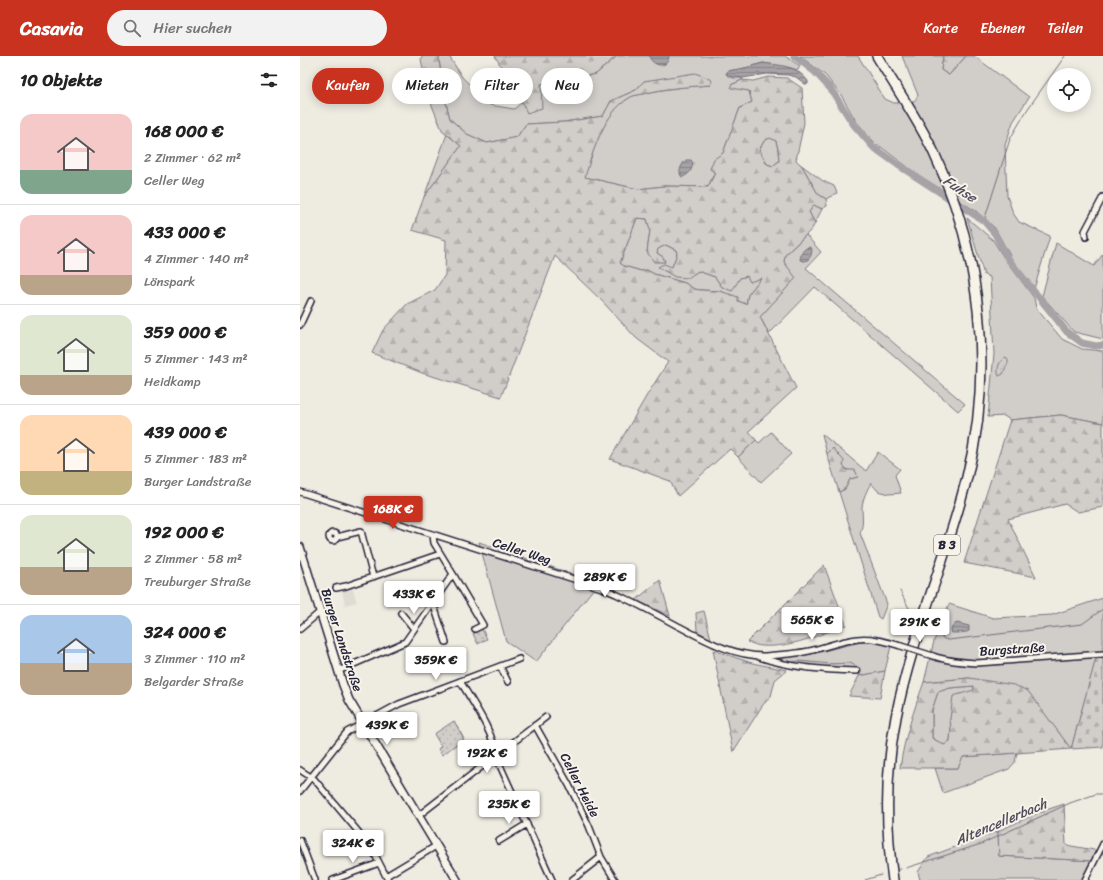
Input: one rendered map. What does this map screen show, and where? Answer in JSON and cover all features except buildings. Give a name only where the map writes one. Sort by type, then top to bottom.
[{"type":"highway","name":"B 3","points":[[877,56],[922,130],[945,178],[970,261],[979,319],[981,353],[981,395],[976,434],[967,477],[912,654],[896,718],[889,764],[886,811],[887,833],[893,880]]},
{"type":"street","points":[[1086,237],[1086,231],[1103,197]]},
{"type":"street","points":[[300,325],[311,301]]},
{"type":"street","name":"Celler Weg","points":[[300,492],[602,588],[730,650],[778,663],[804,668],[857,671]]},
{"type":"street","points":[[337,538],[362,531],[373,577]]},
{"type":"street","points":[[433,535],[434,543],[440,554],[483,625],[475,629]]},
{"type":"street","name":"Burger Landstraße","points":[[300,547],[338,671],[349,700],[457,880]]},
{"type":"street","points":[[336,588],[346,586],[440,554]]},
{"type":"street","points":[[338,671],[405,642],[453,574]]},
{"type":"street","points":[[433,603],[446,642]]},
{"type":"street","points":[[300,629],[320,612]]},
{"type":"street","points":[[401,613],[414,628]]},
{"type":"street","name":"Celler Weg","points":[[753,655],[777,655],[808,651],[856,639],[875,639],[901,646]]},
{"type":"street","name":"Burgstraße","points":[[901,646],[955,661],[977,663],[1103,654]]},
{"type":"street","points":[[300,792],[347,732],[399,704],[519,659]]},
{"type":"street","points":[[500,666],[508,682]]},
{"type":"street","points":[[460,681],[484,722],[495,746],[498,761],[552,880]]},
{"type":"street","points":[[418,816],[546,717]]},
{"type":"street","name":"Celler Heide","points":[[535,725],[569,785],[589,826],[601,857],[615,880]]},
{"type":"street","points":[[300,770],[311,777],[371,847],[387,878],[436,846]]},
{"type":"street","points":[[499,841],[527,824]]},
{"type":"street","points":[[300,840],[315,880]]},
{"type":"street","points":[[1085,880],[1103,844]]},
{"type":"street","points":[[572,880],[601,857]]},
{"type":"street","points":[[335,880],[379,863]]},
{"type":"shaded area","points":[[649,56],[669,56],[666,63],[660,65],[653,62]]},
{"type":"shaded area","points":[[763,63],[793,69],[808,81],[808,84],[805,84],[796,77],[788,75],[767,74],[743,78],[728,76],[726,74],[728,71]]},
{"type":"shaded area","points":[[686,160],[691,160],[693,166],[688,174],[682,177],[680,170]]},
{"type":"shaded area","points":[[809,247],[812,249],[809,259],[805,261],[800,260],[805,249]]},
{"type":"shaded area","points":[[352,587],[357,602],[345,605],[342,590]]},
{"type":"shaded area","points":[[957,623],[969,626],[969,631],[963,633],[952,633],[952,628]]},
{"type":"green space","points":[[422,56],[439,56],[440,68],[423,68],[421,59]]},
{"type":"green space","points":[[439,56],[449,56],[456,68],[440,68]]},
{"type":"green space","points":[[495,56],[617,56],[596,74],[593,75],[593,68],[541,68],[542,108],[527,113],[523,104],[533,104],[533,68],[502,68]]},
{"type":"green space","points":[[617,56],[785,56],[800,66],[798,70],[763,63],[728,71],[726,74],[733,78],[743,78],[742,80],[731,85],[749,91],[752,102],[740,108],[708,187],[664,186],[638,189],[584,177],[600,133],[612,113],[630,97],[660,90],[710,85],[644,81],[636,90],[611,101],[603,116],[564,122],[526,124],[517,137],[487,143],[467,134],[450,119],[446,104],[462,104],[462,77],[470,85],[470,104],[489,104],[514,109],[520,104],[523,104],[527,112],[531,104],[533,104],[533,100],[541,84],[541,104],[593,104],[593,75],[596,74]]},
{"type":"green space","points":[[800,56],[858,56],[885,99],[894,103],[914,102],[918,95],[902,56],[943,56],[941,70],[949,75],[966,56],[974,56],[1029,97],[1013,122],[1005,145],[1007,196],[1013,213],[1019,222],[1050,236],[1034,289],[1013,261],[995,228],[976,211],[917,174],[873,141],[856,121],[841,95],[825,75]]},
{"type":"green space","points":[[943,56],[966,56],[949,75],[941,70]]},
{"type":"green space","points":[[695,73],[712,81],[710,85],[651,92],[631,97],[620,105],[606,123],[601,133],[585,177],[638,189],[664,186],[708,187],[715,173],[710,169],[714,159],[723,153],[740,108],[752,102],[749,91],[731,88],[731,85],[742,80],[753,81],[768,77],[787,78],[802,88],[804,123],[796,160],[802,166],[818,194],[826,199],[827,206],[822,209],[814,205],[809,212],[815,223],[812,229],[785,255],[784,262],[796,278],[760,317],[796,388],[749,431],[756,440],[738,457],[730,449],[678,496],[670,481],[610,459],[668,362],[636,338],[601,300],[555,256],[501,397],[422,373],[372,353],[383,330],[407,304],[435,290],[445,275],[446,240],[412,230],[424,197],[461,146],[442,130],[431,104],[446,104],[450,119],[467,134],[487,143],[517,137],[526,124],[564,122],[603,116],[611,101],[636,90],[644,81]],"holes":[[[770,138],[776,141],[779,161],[773,166],[767,164],[759,150],[764,141]],[[637,218],[647,219],[650,230],[647,252],[654,262],[665,262],[663,257],[657,253],[658,249],[666,245],[676,250],[677,254],[672,267],[664,264],[658,267],[675,277],[688,278],[698,271],[715,277],[722,287],[732,291],[740,278],[747,276],[750,282],[761,278],[748,295],[746,304],[738,301],[738,297],[720,291],[694,289],[685,283],[654,274],[647,270],[641,271],[624,266],[620,263]]]},
{"type":"green space","points":[[447,134],[461,146],[424,197]]},
{"type":"green space","points":[[770,137],[776,141],[778,149],[779,161],[773,166],[767,164],[759,150],[764,141]]},
{"type":"green space","points":[[796,161],[823,181],[834,186],[837,193],[826,199],[818,194],[802,166]]},
{"type":"green space","points":[[814,205],[822,209],[815,223],[809,212]]},
{"type":"green space","points":[[637,218],[647,219],[650,230],[647,252],[654,261],[665,262],[663,257],[657,253],[657,249],[666,245],[676,250],[677,254],[672,267],[688,278],[698,271],[715,277],[722,287],[747,276],[761,278],[748,295],[746,304],[720,291],[694,289],[685,283],[654,274],[647,270],[641,271],[624,266],[620,263]]},
{"type":"green space","points":[[967,218],[993,240],[1002,255],[1034,298],[1036,308],[1062,339],[1082,349],[1103,351],[1103,423],[1061,415],[1010,420],[1004,416],[988,417],[994,354],[990,277],[984,275]]},
{"type":"green space","points":[[806,235],[821,252],[806,268],[965,404],[958,411],[815,287],[769,334],[760,317],[795,278],[784,262],[785,255]]},
{"type":"green space","points":[[1056,243],[1094,266],[1103,254],[1103,339],[1074,332],[1042,296]]},
{"type":"green space","points":[[1006,357],[1008,359],[1008,363],[1003,374],[999,376],[999,365]]},
{"type":"green space","points":[[1061,415],[1103,423],[1103,507],[1078,512],[1065,504],[1008,519],[1036,577],[964,563],[1010,420]]},
{"type":"green space","points":[[771,432],[791,454],[761,482],[738,457],[756,440],[759,443]]},
{"type":"green space","points":[[822,434],[866,471],[878,452],[900,469],[895,475],[901,493],[890,494],[878,491],[871,483],[864,497],[862,507],[862,523],[860,533],[887,604],[881,619],[878,617],[839,492],[845,489],[850,479],[857,477],[843,466],[833,448],[827,454]]},
{"type":"green space","points":[[833,448],[844,461],[843,466],[847,470],[855,470],[858,477],[850,479],[845,489],[839,492],[827,454]]},
{"type":"green space","points":[[479,542],[598,583],[536,662],[506,641]]},
{"type":"green space","points":[[824,565],[846,625],[815,637],[784,645],[760,646],[747,642]]},
{"type":"green space","points":[[660,580],[670,616],[636,600]]},
{"type":"green space","points":[[1103,598],[1103,658],[1096,659],[1071,749],[1028,692],[969,678],[924,682],[934,641],[949,604],[993,618],[1052,615]]},
{"type":"green space","points":[[704,611],[711,639],[697,631],[696,613]]},
{"type":"green space","points":[[482,629],[487,639],[478,644],[473,634]]},
{"type":"green space","points":[[862,642],[874,642],[891,646],[885,671],[859,676],[862,671],[853,670],[857,667],[850,663],[790,663],[765,658],[804,655]]},
{"type":"green space","points":[[713,650],[752,663],[787,670],[775,680],[771,696],[762,706],[733,752]]},
{"type":"green space","points":[[1096,658],[1103,658],[1103,747],[1071,749]]},
{"type":"green space","points":[[798,661],[832,664],[850,663],[858,667],[853,670],[834,669],[788,663]]},
{"type":"green space","points":[[885,671],[880,698],[849,696],[859,676]]},
{"type":"green space","points":[[969,678],[1014,685],[1028,691],[1071,749],[963,757],[958,768],[900,768],[907,735],[924,682]],"holes":[[[974,686],[974,690],[953,696],[950,719],[950,741],[944,745],[932,738],[932,710],[938,692],[950,688]]]},
{"type":"green space","points":[[974,686],[974,690],[950,719],[950,741],[944,745],[932,738],[932,710],[938,692],[950,688]]},
{"type":"green space","points":[[454,721],[464,739],[442,755],[438,749],[441,746],[434,734]]},
{"type":"green space","points":[[1017,753],[1015,762],[1009,769],[943,793],[935,768],[958,768],[962,757]]},
{"type":"green space","points":[[1064,804],[1066,845],[1100,851],[1095,861],[999,856],[998,831],[1040,812]]},
{"type":"green space","points":[[998,831],[999,856],[1095,861],[1086,880],[920,880],[918,872],[928,857]]},
{"type":"waterway","name":"Fuhse","points":[[794,56],[815,72],[830,88],[854,125],[873,147],[984,221],[995,234],[1008,259],[1067,332],[1082,343],[1096,346],[1103,345]]},
{"type":"waterway","points":[[984,221],[1010,139],[1027,110],[1065,56]]},
{"type":"waterway","points":[[900,591],[911,612],[914,614]]},
{"type":"waterway","points":[[942,623],[944,626],[941,635],[943,638],[949,640],[1082,624],[1103,609]]},
{"type":"waterway","name":"Altencellerbach","points":[[906,868],[981,844],[1070,803],[1096,794],[1103,794]]},
{"type":"waterway","name":"Altencellerbach","points":[[865,880],[881,875]]}]
